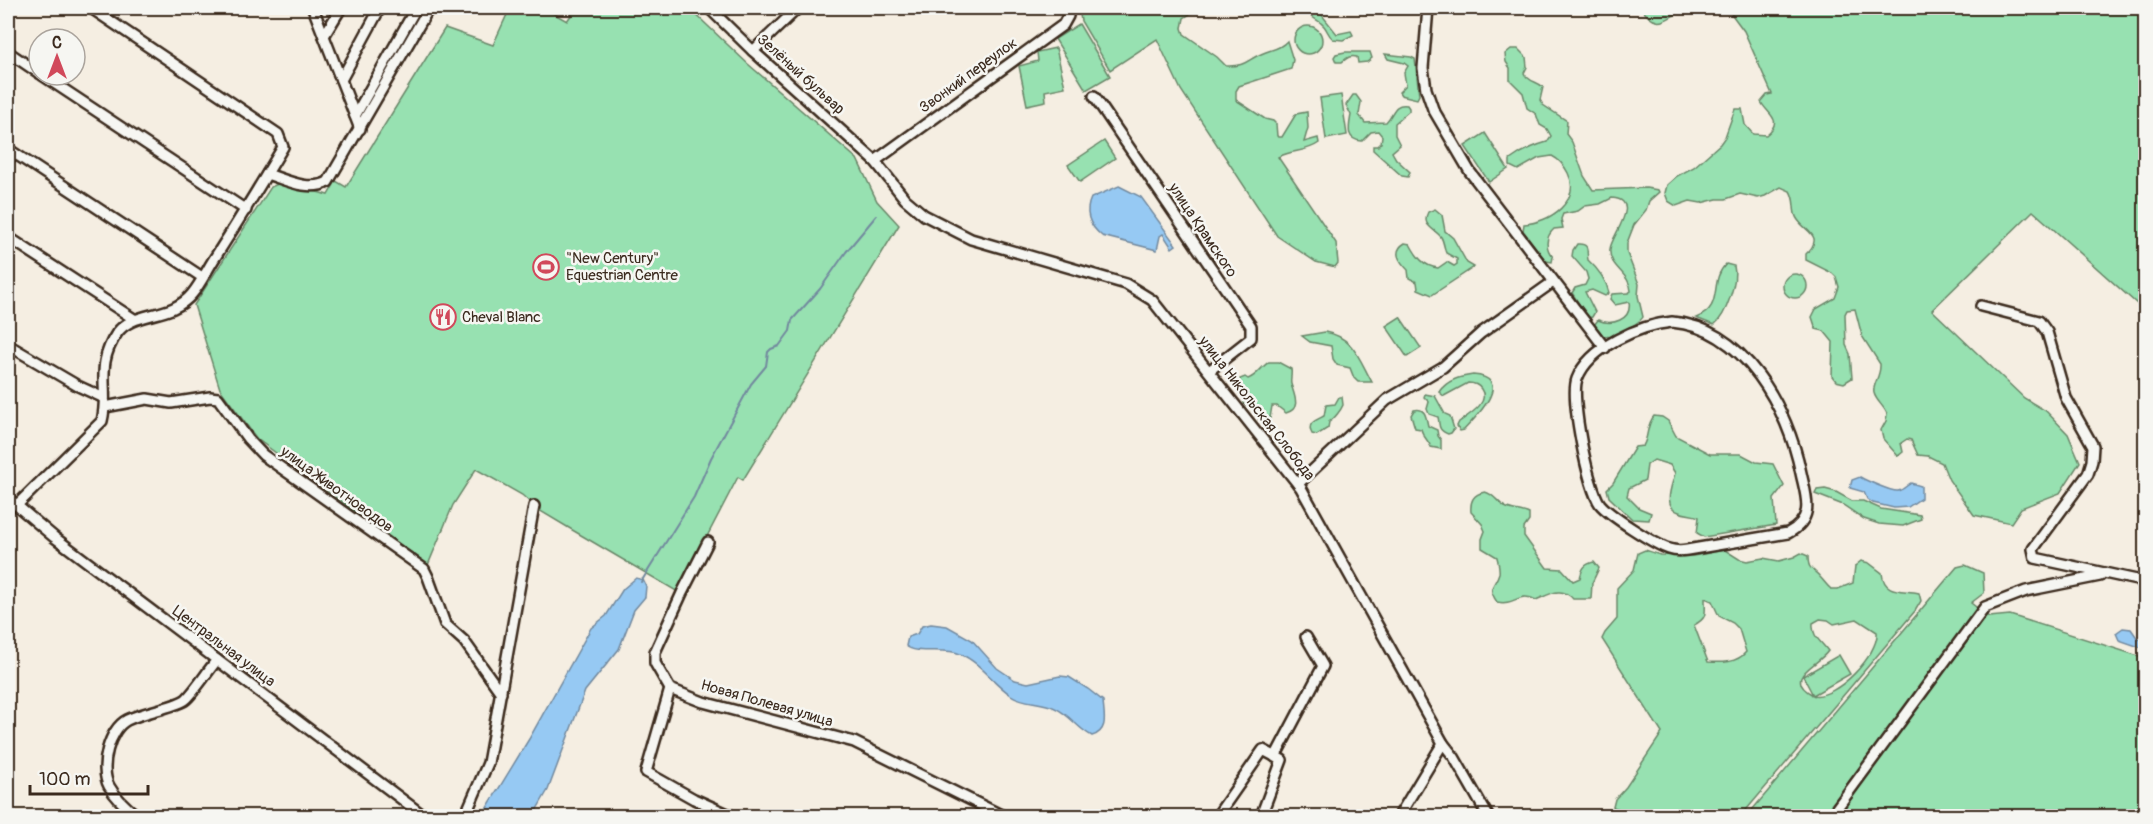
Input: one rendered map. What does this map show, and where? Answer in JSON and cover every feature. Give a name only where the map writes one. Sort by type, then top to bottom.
[{"type":"street","points":[[17,505],[102,421],[105,402],[102,374],[107,353],[117,333],[134,319],[164,313],[192,295],[283,147],[278,134],[91,8]]},
{"type":"street","points":[[313,8],[360,129]]},
{"type":"street","points":[[324,36],[341,8]]},
{"type":"street","points":[[341,80],[380,8]]},
{"type":"street","points":[[355,116],[416,8]]},
{"type":"street","points":[[267,174],[319,187],[334,176],[429,8]]},
{"type":"street","name":"Зелёный бульвар","points":[[709,8],[753,51],[875,160]]},
{"type":"street","points":[[753,51],[798,8]]},
{"type":"street","name":"Звонкий переулок","points":[[875,160],[1063,25],[1068,16],[1068,8]]},
{"type":"street","points":[[1428,8],[1423,68],[1426,89],[1433,110],[1470,172],[1605,348]]},
{"type":"street","points":[[8,52],[27,65]]},
{"type":"street","points":[[61,87],[246,210]]},
{"type":"street","name":"улица Крамского","points":[[1094,96],[1251,326],[1251,338],[1209,371]]},
{"type":"street","points":[[8,149],[202,277]]},
{"type":"street","name":"улица Никольская Слобода","points":[[875,160],[910,204],[929,218],[957,233],[981,243],[1126,284],[1152,300],[1298,484],[1443,743],[1454,756],[1488,816]]},
{"type":"street","points":[[8,237],[134,319]]},
{"type":"street","points":[[1298,484],[1392,396],[1443,367],[1481,333],[1553,282]]},
{"type":"street","points":[[1981,306],[2039,321],[2047,332],[2066,398],[2093,446],[2088,474],[2033,549],[2035,558],[2145,582]]},
{"type":"street","points":[[1672,322],[1685,323],[1703,329],[1723,341],[1739,355],[1771,393],[1791,435],[1807,504],[1805,517],[1799,526],[1788,532],[1681,551],[1660,545],[1607,512],[1593,491],[1580,431],[1575,388],[1582,369],[1605,348],[1637,330],[1672,322]]},
{"type":"street","points":[[8,345],[105,402]]},
{"type":"street","name":"улица Животноводов","points":[[105,402],[147,399],[171,403],[210,397],[218,398],[248,439],[263,455],[424,569],[445,624],[464,640],[501,693]]},
{"type":"street","name":"Центральная улица","points":[[8,498],[54,537],[424,816]]},
{"type":"street","points":[[465,816],[488,763],[534,506]]},
{"type":"street","points":[[708,542],[655,652],[655,663],[670,689],[646,772],[694,799],[732,816]]},
{"type":"street","points":[[1831,816],[1984,607],[2026,591],[2089,576],[2111,574]]},
{"type":"street","points":[[1275,756],[1323,666],[1306,637]]},
{"type":"street","points":[[137,816],[108,784],[106,773],[108,745],[112,733],[118,725],[128,719],[185,700],[217,660]]},
{"type":"street","name":"Новая Полевая улица","points":[[670,689],[703,702],[854,742],[1003,816]]},
{"type":"street","points":[[1399,816],[1443,743]]},
{"type":"street","points":[[1217,816],[1263,750],[1282,760],[1261,816]]},
{"type":"green space","name":"\"New Century\" Equestrian Centre","points":[[510,8],[544,8],[567,21],[576,8],[689,8],[748,64],[857,159],[877,201],[899,225],[743,480],[738,477],[678,592],[537,509],[522,495],[476,469],[453,505],[428,565],[257,439],[220,389],[194,305],[271,187],[282,182],[328,195],[336,181],[346,187],[445,28],[493,45]]},
{"type":"green space","points":[[1079,8],[1199,8],[1184,18],[1182,28],[1184,34],[1226,66],[1242,64],[1278,48],[1287,41],[1293,60],[1291,69],[1239,86],[1236,91],[1236,100],[1265,119],[1273,121],[1279,137],[1282,137],[1296,114],[1307,112],[1308,128],[1304,142],[1318,138],[1319,143],[1310,148],[1278,157],[1336,243],[1338,263],[1335,267],[1316,262],[1277,236],[1181,90],[1157,39],[1110,70],[1081,21]]},
{"type":"green space","points":[[1309,8],[1319,8],[1337,34],[1351,31],[1353,35],[1343,40],[1333,39],[1322,23],[1310,15]]},
{"type":"green space","points":[[1641,8],[1723,9],[1704,11],[1690,9],[1659,21],[1648,16]]},
{"type":"green space","points":[[1727,8],[2145,8],[2145,311],[2033,211],[1932,310],[2024,398],[2046,411],[2068,434],[2080,462],[2060,493],[2021,508],[2011,523],[1974,515],[1949,480],[1942,463],[1928,456],[1918,455],[1911,440],[1907,439],[1901,443],[1903,452],[1898,456],[1883,439],[1881,430],[1887,414],[1874,393],[1880,364],[1862,336],[1855,309],[1847,310],[1845,314],[1846,345],[1850,354],[1852,378],[1844,383],[1836,381],[1832,376],[1833,342],[1824,331],[1816,329],[1812,317],[1816,309],[1835,298],[1839,287],[1832,273],[1806,260],[1806,254],[1814,241],[1795,214],[1790,191],[1781,187],[1758,198],[1740,194],[1701,203],[1690,201],[1676,206],[1668,201],[1665,193],[1667,185],[1677,176],[1694,167],[1720,144],[1725,137],[1735,109],[1742,109],[1745,125],[1753,134],[1766,135],[1774,125],[1773,117],[1761,102],[1767,95],[1772,94],[1744,31]]},
{"type":"green space","points":[[1079,24],[1110,76],[1086,90],[1055,39]]},
{"type":"green space","points":[[1308,26],[1318,30],[1322,40],[1318,50],[1308,54],[1298,50],[1294,40],[1298,30]]},
{"type":"green space","points":[[1056,48],[1065,87],[1045,91],[1046,101],[1027,105],[1019,66],[1038,61],[1037,52]]},
{"type":"green space","points":[[1511,49],[1518,49],[1526,57],[1527,67],[1524,73],[1543,87],[1540,100],[1543,105],[1567,121],[1566,134],[1572,142],[1584,176],[1593,190],[1646,188],[1659,192],[1649,201],[1646,210],[1634,225],[1627,243],[1627,253],[1639,284],[1638,296],[1643,317],[1634,325],[1612,337],[1603,336],[1594,325],[1598,320],[1615,322],[1620,320],[1629,308],[1629,302],[1615,305],[1610,299],[1612,294],[1631,291],[1627,279],[1612,261],[1610,255],[1612,243],[1623,219],[1625,205],[1621,200],[1612,198],[1600,204],[1585,206],[1578,211],[1563,214],[1561,219],[1563,228],[1554,229],[1547,243],[1553,257],[1552,262],[1546,261],[1523,231],[1524,224],[1543,220],[1561,209],[1571,193],[1571,183],[1563,165],[1552,156],[1539,158],[1518,170],[1510,166],[1510,160],[1528,149],[1547,142],[1551,136],[1547,129],[1540,125],[1536,114],[1527,108],[1523,93],[1510,80],[1510,68],[1505,54]]},
{"type":"green space","points":[[1370,52],[1372,58],[1367,62],[1358,63],[1357,57],[1352,56],[1342,62],[1336,62],[1334,57],[1336,54]]},
{"type":"green space","points":[[1385,54],[1415,59],[1419,95],[1417,99],[1401,95],[1399,92],[1406,85],[1404,73],[1408,66],[1388,59]]},
{"type":"green space","points":[[1341,95],[1347,135],[1326,139],[1320,98]]},
{"type":"green space","points":[[1353,95],[1356,95],[1361,102],[1359,115],[1365,123],[1386,122],[1396,107],[1407,105],[1409,111],[1395,123],[1395,135],[1400,145],[1392,152],[1410,172],[1408,177],[1402,176],[1373,150],[1373,146],[1381,143],[1382,136],[1378,131],[1371,132],[1362,141],[1353,138],[1349,132],[1351,115],[1346,105]]},
{"type":"green space","points":[[1485,133],[1508,169],[1489,182],[1465,146]]},
{"type":"green space","points":[[1104,141],[1115,158],[1080,182],[1068,165]]},
{"type":"green space","points":[[1435,209],[1442,215],[1445,231],[1453,238],[1467,263],[1474,267],[1432,295],[1418,289],[1417,282],[1409,278],[1408,270],[1400,260],[1398,253],[1405,243],[1410,244],[1418,257],[1428,265],[1438,268],[1447,262],[1454,266],[1457,264],[1457,259],[1446,253],[1441,237],[1427,224],[1428,212]]},
{"type":"green space","points":[[1577,244],[1586,247],[1588,260],[1601,275],[1609,293],[1605,296],[1592,290],[1585,292],[1595,312],[1592,317],[1588,318],[1572,293],[1575,288],[1585,285],[1588,279],[1586,272],[1572,256]]},
{"type":"green space","points":[[1726,264],[1734,266],[1733,289],[1723,314],[1714,325],[1696,318],[1710,307],[1718,278]]},
{"type":"green space","points":[[1795,274],[1804,277],[1807,286],[1804,295],[1795,298],[1786,295],[1783,286],[1786,277]]},
{"type":"green space","points":[[1400,317],[1421,348],[1407,357],[1386,326]]},
{"type":"green space","points":[[1325,332],[1343,339],[1355,350],[1372,382],[1358,382],[1350,368],[1337,365],[1333,359],[1331,346],[1310,342],[1302,336]]},
{"type":"green space","points":[[1269,362],[1278,362],[1291,369],[1295,405],[1291,411],[1286,413],[1277,406],[1272,406],[1270,418],[1263,422],[1259,420],[1254,408],[1244,404],[1244,396],[1238,384],[1240,379],[1245,377],[1248,379]]},
{"type":"green space","points":[[1473,375],[1485,378],[1491,383],[1492,391],[1483,408],[1464,430],[1460,431],[1457,426],[1459,422],[1481,404],[1483,394],[1481,389],[1475,384],[1468,383],[1444,396],[1439,392],[1454,380]]},
{"type":"green space","points":[[1425,394],[1435,396],[1445,414],[1450,416],[1454,429],[1451,433],[1442,431],[1438,417],[1429,414],[1427,409],[1429,402],[1424,397]]},
{"type":"green space","points":[[1339,397],[1342,397],[1343,405],[1329,422],[1328,428],[1317,435],[1312,434],[1311,425],[1324,416],[1326,405],[1335,404]]},
{"type":"green space","points":[[1414,410],[1421,410],[1428,426],[1437,430],[1441,440],[1441,449],[1431,447],[1421,429],[1415,428],[1411,415]]},
{"type":"green space","points":[[1654,416],[1668,421],[1676,436],[1710,454],[1741,454],[1756,462],[1773,464],[1784,486],[1774,499],[1776,525],[1704,537],[1697,533],[1699,517],[1679,512],[1671,505],[1669,500],[1675,473],[1670,465],[1654,460],[1647,465],[1645,480],[1629,488],[1627,496],[1639,508],[1651,513],[1649,520],[1632,519],[1609,497],[1607,489],[1635,447],[1643,446]]},
{"type":"green space","points":[[1825,489],[1852,501],[1863,501],[1881,509],[1920,515],[1921,519],[1903,526],[1879,524],[1864,519],[1843,505],[1815,494],[1817,490]]},
{"type":"green space","points":[[1485,492],[1491,494],[1505,507],[1529,514],[1524,536],[1547,568],[1562,569],[1573,581],[1580,578],[1586,566],[1594,562],[1599,568],[1592,583],[1591,599],[1573,599],[1560,592],[1536,600],[1525,597],[1503,603],[1497,602],[1492,593],[1492,587],[1499,573],[1497,557],[1482,548],[1485,531],[1471,512],[1473,499]]},
{"type":"green space","points":[[1645,550],[1660,555],[1693,556],[1725,550],[1747,561],[1763,558],[1779,561],[1801,553],[1808,556],[1810,567],[1831,589],[1838,589],[1853,583],[1855,566],[1861,561],[1869,563],[1882,573],[1886,585],[1890,588],[1919,593],[1921,601],[1915,611],[1741,816],[1635,816],[1613,807],[1615,799],[1626,787],[1662,733],[1602,639],[1617,619],[1617,588],[1634,570],[1638,553]],"holes":[[[1705,598],[1712,601],[1719,616],[1739,629],[1746,652],[1742,656],[1724,662],[1708,662],[1694,625],[1704,617]],[[1820,619],[1834,624],[1857,619],[1877,632],[1876,641],[1864,663],[1844,683],[1822,695],[1813,695],[1804,689],[1801,677],[1828,651],[1815,635],[1813,623]]]},
{"type":"green space","points":[[1965,565],[1983,573],[1984,593],[1971,603],[1989,617],[2010,615],[2145,658],[2145,816],[1747,816],[1957,567]]},
{"type":"green space","points":[[1839,655],[1850,674],[1813,695],[1803,676]]},
{"type":"water","points":[[1119,186],[1141,197],[1176,245],[1172,248],[1163,234],[1160,236],[1157,250],[1102,236],[1098,232],[1089,219],[1088,209],[1091,198]]},
{"type":"water","points":[[1860,477],[1895,491],[1902,490],[1911,483],[1921,486],[1921,498],[1908,507],[1894,508],[1873,503],[1867,499],[1864,492],[1850,488],[1852,480]]},
{"type":"water","points":[[636,578],[643,580],[646,586],[645,597],[634,610],[619,649],[585,691],[548,790],[533,816],[482,816],[529,739],[591,628],[606,616],[623,589]]},
{"type":"water","points":[[931,624],[947,626],[972,640],[997,668],[1015,680],[1028,683],[1060,676],[1069,677],[1103,701],[1104,722],[1101,730],[1092,736],[1055,708],[1016,698],[974,662],[960,654],[917,650],[906,646],[908,637],[917,634],[922,626]]},
{"type":"water","points":[[2123,628],[2131,629],[2138,639],[2145,640],[2145,649],[2119,640],[2116,633]]},
{"type":"waterway","points":[[641,582],[694,497],[711,458],[751,384],[766,366],[768,352],[779,346],[790,331],[792,320],[820,289],[846,252],[876,216]]},
{"type":"place","name":"\"New Century\" Equestrian Centre","points":[[546,267]]},
{"type":"place","name":"Cheval Blanc","points":[[443,317]]}]
